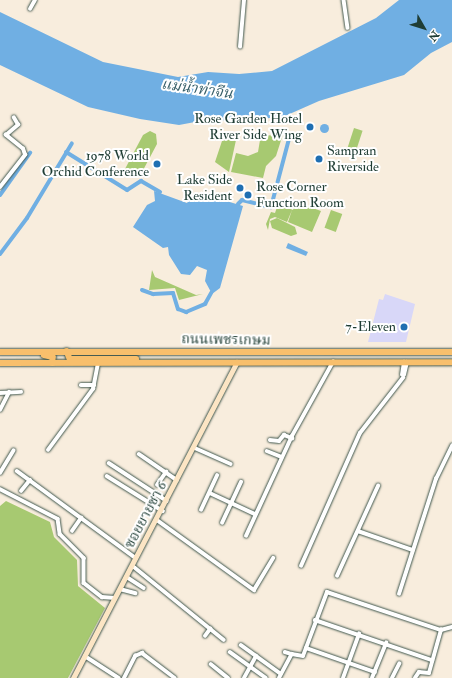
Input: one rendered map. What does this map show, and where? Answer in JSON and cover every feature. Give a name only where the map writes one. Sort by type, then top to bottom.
[{"type":"main road","points":[[67,351],[70,359],[130,359],[140,363]]},
{"type":"main road","name":"ถนนเพชรเกษม","points":[[1,352],[452,352]]},
{"type":"main road","points":[[1,352],[49,355],[55,359],[53,363]]},
{"type":"main road","name":"ถนนเพชรเกษม","points":[[0,363],[452,362]]},
{"type":"street","points":[[30,9],[35,0]]},
{"type":"street","points":[[240,47],[244,0]]},
{"type":"street","points":[[344,0],[348,28]]},
{"type":"street","points":[[0,187],[25,155],[23,148],[6,135],[18,125],[14,118]]},
{"type":"street","name":"ซอยยายชา 6","points":[[73,678],[163,511],[237,362]]},
{"type":"street","points":[[246,536],[282,457],[333,362]]},
{"type":"street","points":[[301,566],[360,433],[402,376],[405,362]]},
{"type":"street","points":[[48,450],[64,432],[94,385],[98,363]]},
{"type":"street","points":[[81,385],[94,385]]},
{"type":"street","points":[[0,410],[9,392]]},
{"type":"street","points":[[0,393],[21,392]]},
{"type":"street","points":[[270,440],[278,442],[284,435],[292,438]]},
{"type":"street","points":[[399,594],[436,479],[452,446]]},
{"type":"street","points":[[195,448],[231,464]]},
{"type":"street","points":[[0,473],[13,451]]},
{"type":"street","points":[[267,451],[282,457]]},
{"type":"street","points":[[139,454],[178,481]]},
{"type":"street","points":[[109,463],[167,502]]},
{"type":"street","points":[[17,471],[137,559]]},
{"type":"street","points":[[157,485],[166,472]]},
{"type":"street","points":[[107,476],[163,511]]},
{"type":"street","points":[[201,510],[217,476]]},
{"type":"street","points":[[21,491],[30,480]]},
{"type":"street","points":[[222,523],[241,482]]},
{"type":"street","points":[[337,576],[378,486]]},
{"type":"street","points":[[0,489],[58,519],[60,534],[84,558],[84,583],[102,597],[115,598]]},
{"type":"street","points":[[210,493],[255,514]]},
{"type":"street","points":[[72,531],[81,518]]},
{"type":"street","points":[[158,520],[254,590],[273,558]]},
{"type":"street","points":[[358,531],[413,550]]},
{"type":"street","points":[[132,566],[224,640]]},
{"type":"street","points":[[127,577],[144,588]]},
{"type":"street","points":[[120,589],[135,593]]},
{"type":"street","points":[[284,652],[301,658],[306,648],[325,593],[330,592],[441,630],[452,627]]},
{"type":"street","points":[[315,620],[386,643],[432,660]]},
{"type":"street","points":[[205,636],[210,629]]},
{"type":"street","points":[[415,678],[419,672],[429,673],[441,630]]},
{"type":"street","points":[[343,678],[359,634]]},
{"type":"street","points":[[372,678],[386,643]]},
{"type":"street","points":[[241,645],[280,676],[292,654]]},
{"type":"street","points":[[306,648],[375,672]]},
{"type":"street","points":[[230,652],[266,678]]},
{"type":"street","points":[[124,678],[135,656],[142,653],[175,678]]},
{"type":"street","points":[[85,656],[118,678]]},
{"type":"street","points":[[244,678],[256,656]]},
{"type":"street","points":[[211,664],[228,678]]},
{"type":"street","points":[[392,678],[399,664]]},
{"type":"shaded area","points":[[385,294],[415,304],[406,342],[368,342],[379,299],[383,300]]},
{"type":"green space","points":[[354,128],[363,131],[356,150],[348,147]]},
{"type":"green space","points":[[150,131],[156,134],[157,144],[141,174],[132,178],[125,169],[143,135]]},
{"type":"green space","points":[[284,131],[276,156],[266,166],[263,178],[231,172],[236,153],[248,156],[258,152],[261,134],[274,136]]},
{"type":"green space","points":[[223,138],[236,140],[229,172],[215,162]]},
{"type":"green space","points":[[296,202],[321,211],[312,232],[288,222],[292,210],[287,222],[275,217],[270,219],[268,230],[266,224],[271,212],[275,213],[278,204],[293,210]]},
{"type":"green space","points":[[331,210],[342,214],[336,232],[325,228]]},
{"type":"green space","points":[[277,218],[295,227],[297,234],[291,236],[272,228],[270,221]]},
{"type":"green space","points":[[152,270],[155,277],[196,295],[203,294],[179,300],[175,288],[149,290]]},
{"type":"green space","points":[[6,501],[50,522],[54,537],[77,560],[78,586],[105,608],[68,678],[0,678],[0,506]]},
{"type":"water","name":"แม่น้ำท่าจีน","points":[[399,0],[452,0],[452,42],[431,53],[404,75],[319,101],[285,116],[238,122],[211,119],[179,125],[140,119],[88,107],[0,65],[0,12],[103,62],[178,77],[208,72],[239,74],[272,71],[376,18]]},
{"type":"water","points":[[324,123],[329,128],[324,133],[319,128]]},
{"type":"water","points":[[154,191],[187,203],[194,194],[203,194],[243,206],[220,288],[212,294],[205,281],[207,270],[197,266],[190,275],[181,274],[169,255],[168,247],[163,248],[133,227],[147,205],[155,201]]},
{"type":"water","points":[[288,243],[308,252],[306,256],[286,248]]},
{"type":"waterway","points":[[238,204],[242,200],[271,207],[289,139]]},
{"type":"waterway","points":[[0,254],[27,218],[72,143]]},
{"type":"waterway","points":[[66,152],[127,190],[141,181],[160,192]]},
{"type":"waterway","points":[[0,195],[30,153]]},
{"type":"waterway","points":[[142,290],[153,294],[173,293],[178,309],[186,312],[205,304],[211,293]]},
{"type":"place","name":"Rose Garden Hotel River Side Wing","points":[[310,127]]},
{"type":"place","name":"Sampran Riverside","points":[[319,159]]},
{"type":"place","name":"1978 World Orchid Conference","points":[[157,164]]},
{"type":"place","name":"Lake Side Resident","points":[[240,188]]},
{"type":"place","name":"Rose Corner Function Room","points":[[248,195]]},
{"type":"place","name":"7-Eleven","points":[[404,327]]}]
